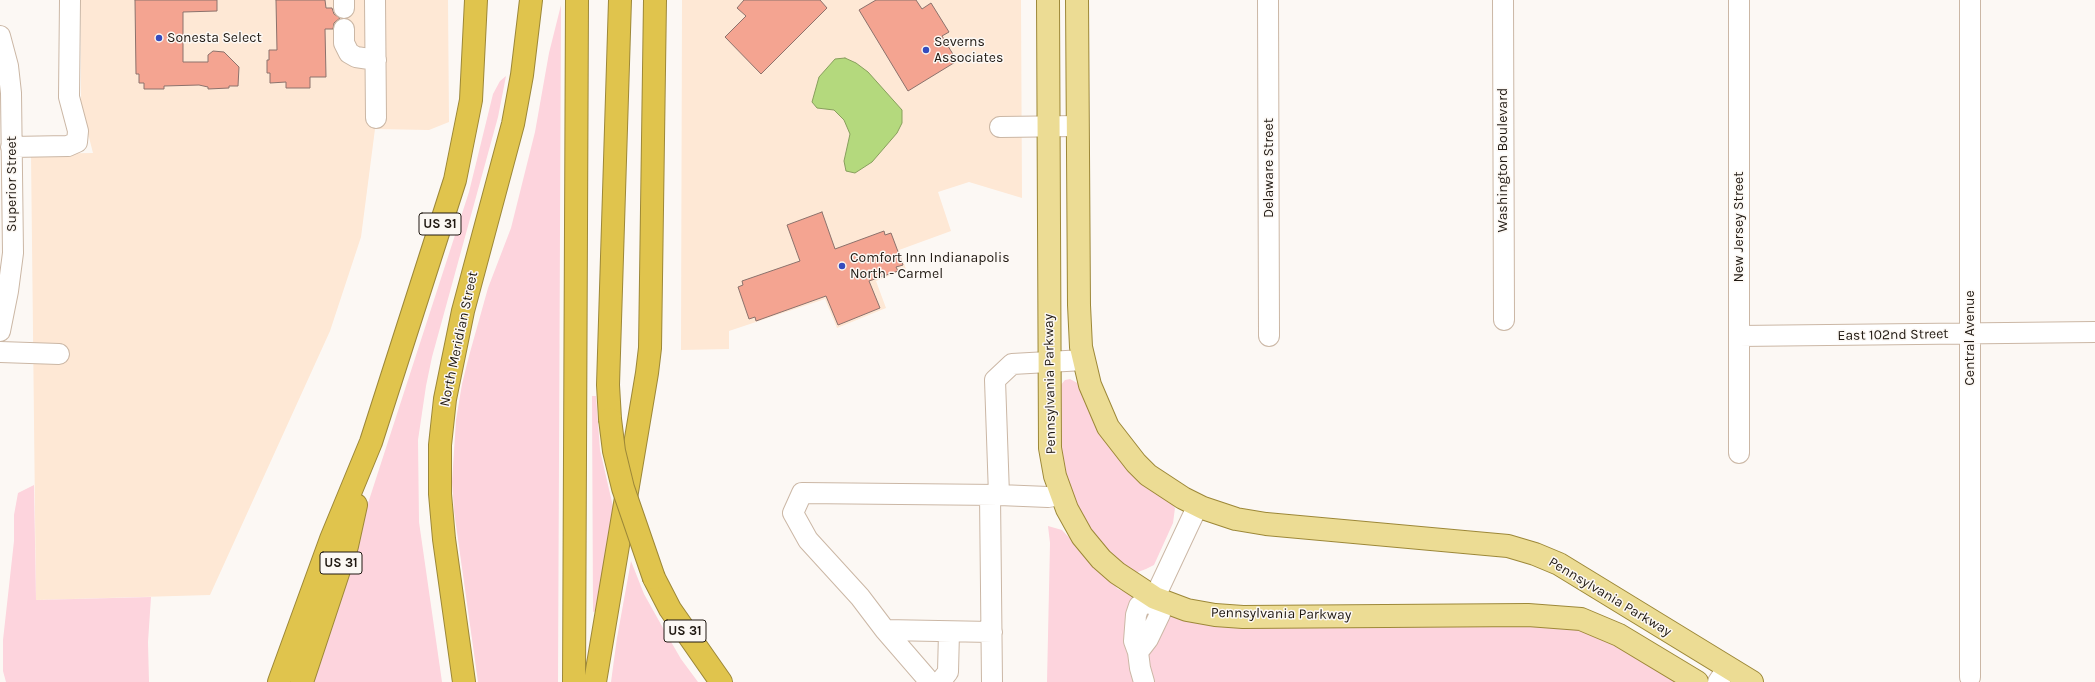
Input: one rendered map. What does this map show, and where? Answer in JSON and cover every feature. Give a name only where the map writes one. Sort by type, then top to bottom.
[{"type":"highway","name":"US 31","points":[[302,682],[347,546],[371,442],[455,180],[471,100],[476,0]]},
{"type":"highway","name":"North Meridian Street","points":[[464,682],[444,539],[440,494],[440,445],[445,399],[462,311],[513,124],[522,75],[531,0]]},
{"type":"highway","points":[[574,682],[577,0]]},
{"type":"highway","name":"US 31","points":[[621,0],[608,385],[614,451],[623,488],[654,578],[670,609],[721,682]]},
{"type":"highway","points":[[595,682],[650,348],[656,0]]},
{"type":"highway","points":[[279,682],[331,539],[371,442]]},
{"type":"main road","name":"Pennsylvania Parkway","points":[[1048,0],[1048,362],[1050,448],[1055,476],[1061,495],[1077,527],[1092,548],[1117,573],[1154,600],[1187,610],[1231,617],[1528,614],[1567,616],[1598,625],[1619,635],[1697,682]]},
{"type":"main road","name":"Pennsylvania Parkway","points":[[1077,0],[1079,329],[1090,385],[1108,427],[1122,447],[1148,474],[1183,498],[1236,519],[1266,524],[1508,546],[1521,549],[1559,564],[1723,674],[1749,681]]},
{"type":"street","points":[[11,147],[68,146],[77,142],[78,131],[69,97],[70,0]]},
{"type":"street","points":[[375,0],[376,118]]},
{"type":"street","name":"Delaware Street","points":[[1268,0],[1269,336]]},
{"type":"street","name":"Washington Boulevard","points":[[1503,0],[1504,320]]},
{"type":"street","name":"New Jersey Street","points":[[1738,453],[1739,0]]},
{"type":"street","name":"Central Avenue","points":[[1970,0],[1970,677]]},
{"type":"street","points":[[344,29],[344,43],[349,53],[356,57],[376,60]]},
{"type":"street","name":"Superior Street","points":[[0,36],[8,66],[12,121],[13,253],[8,291],[0,331]]},
{"type":"street","points":[[1000,127],[1078,126]]},
{"type":"street","name":"East 102nd Street","points":[[1739,336],[2095,332]]},
{"type":"street","points":[[0,352],[59,354]]},
{"type":"street","points":[[992,682],[995,380],[1012,364],[1084,360]]},
{"type":"street","points":[[930,682],[885,630],[860,597],[808,540],[793,513],[802,493],[1048,497],[1061,495]]},
{"type":"street","points":[[1144,682],[1138,652],[1134,641],[1136,615],[1139,606],[1154,600],[1198,505]]},
{"type":"street","points":[[885,630],[992,632]]},
{"type":"street","points":[[940,682],[948,672],[949,632]]},
{"type":"shaded area","points":[[81,0],[448,0],[449,122],[429,130],[375,129],[361,237],[330,331],[210,595],[36,600],[31,154],[93,153],[81,106]]},
{"type":"shaded area","points":[[682,0],[1021,0],[1022,198],[969,182],[938,192],[951,231],[899,250],[906,269],[876,281],[886,308],[837,328],[825,299],[729,331],[729,349],[681,350]]},
{"type":"shaded area","points":[[561,5],[558,682],[478,682],[454,511],[452,482],[456,420],[462,384],[488,288],[511,228],[535,132],[549,53]]},
{"type":"shaded area","points":[[845,58],[856,63],[868,72],[902,110],[902,123],[897,133],[872,162],[855,173],[846,171],[844,161],[850,134],[844,120],[834,110],[817,108],[812,102],[819,77],[835,59]]},
{"type":"shaded area","points":[[506,76],[498,117],[432,357],[418,440],[419,522],[442,682],[310,682],[469,192],[493,94],[500,81]]},
{"type":"shaded area","points":[[1070,379],[1081,385],[1084,396],[1109,447],[1127,468],[1169,500],[1175,508],[1173,523],[1154,565],[1146,569],[1138,572],[1130,571],[1118,564],[1085,524],[1064,471],[1059,446],[1059,387],[1065,380]]},
{"type":"shaded area","points":[[592,396],[596,396],[600,450],[614,511],[596,611],[593,612]]},
{"type":"shaded area","points":[[34,485],[36,600],[151,597],[148,642],[149,682],[6,682],[3,671],[3,640],[14,541],[14,515],[18,493]]},
{"type":"shaded area","points":[[1048,526],[1062,530],[1118,589],[1200,623],[1247,626],[1459,627],[1554,623],[1569,624],[1626,651],[1677,682],[1047,682],[1050,543]]},
{"type":"shaded area","points":[[631,561],[644,594],[681,659],[698,682],[611,682],[617,638]]},
{"type":"building","name":"Sonesta Select","points":[[135,0],[217,0],[217,11],[183,12],[183,62],[208,62],[208,55],[213,51],[224,52],[239,67],[238,86],[208,89],[208,87],[199,85],[164,86],[164,89],[144,89],[144,83],[139,83],[139,74],[136,74]]},
{"type":"building","name":"Sonesta Select","points":[[276,0],[325,0],[326,8],[332,8],[334,14],[340,18],[334,23],[333,29],[325,29],[326,77],[310,77],[310,88],[286,88],[286,82],[270,83],[270,73],[267,73],[267,60],[269,60],[269,50],[277,50]]},
{"type":"building","points":[[744,0],[820,0],[827,8],[761,74],[725,37],[746,16],[737,8]]},
{"type":"building","points":[[876,0],[916,0],[922,9],[931,3],[949,32],[942,36],[957,61],[908,91],[859,10]]},
{"type":"building","name":"Comfort Inn Indianapolis North - Carmel","points":[[822,212],[835,249],[884,231],[885,235],[891,233],[903,265],[896,267],[898,271],[869,281],[880,308],[838,325],[826,296],[756,321],[755,317],[749,319],[738,287],[743,285],[742,281],[800,261],[787,225]]},
{"type":"place","name":"Sonesta Select","points":[[159,38]]},
{"type":"place","name":"Severns Associates","points":[[926,50]]},
{"type":"place","name":"Comfort Inn Indianapolis North - Carmel","points":[[842,266]]}]
